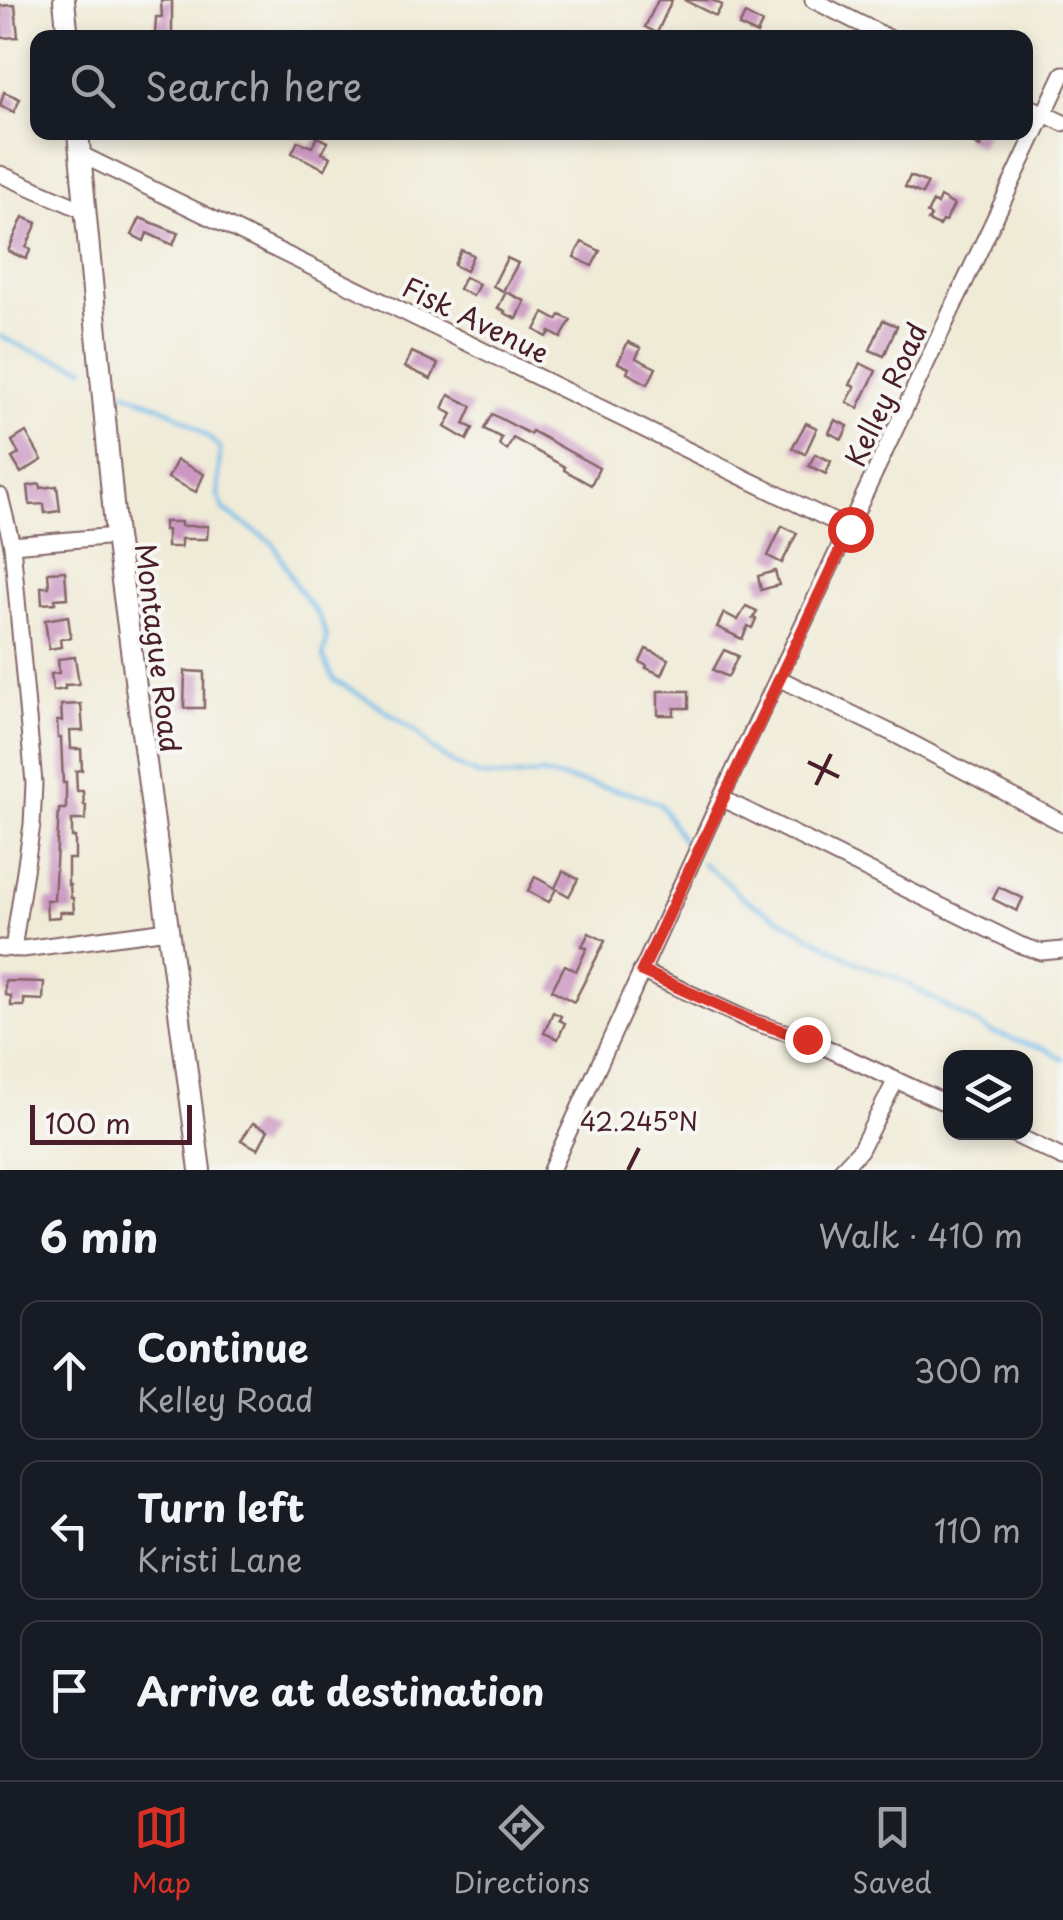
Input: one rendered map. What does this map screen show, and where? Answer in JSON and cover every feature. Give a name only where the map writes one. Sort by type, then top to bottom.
[{"type":"main road","points":[[64,0],[67,30]]},
{"type":"main road","name":"Montague Road","points":[[79,140],[116,536],[200,1170]]},
{"type":"street","points":[[813,0],[873,30]]},
{"type":"street","name":"Kelley Road","points":[[1033,138],[1063,74]]},
{"type":"street","points":[[1033,108],[1063,123]]},
{"type":"street","name":"Kelley Road","points":[[551,1170],[721,798],[1032,140]]},
{"type":"street","name":"Fisk Avenue","points":[[80,154],[850,529]]},
{"type":"street","points":[[0,174],[84,210]]},
{"type":"street","points":[[0,496],[12,545],[34,783],[32,826],[6,948],[168,930]]},
{"type":"street","points":[[12,545],[116,536]]},
{"type":"street","points":[[778,678],[1063,823]]},
{"type":"street","points":[[721,798],[1020,945],[1042,952],[1063,950]]},
{"type":"street","points":[[642,971],[750,1020],[807,1039],[943,1102]]},
{"type":"street","points":[[842,1170],[860,1150],[896,1080]]},
{"type":"street","points":[[1026,1140],[1063,1158]]},
{"type":"building","points":[[172,0],[172,30],[155,30],[156,17],[162,17],[161,1]]},
{"type":"building","points":[[658,0],[672,0],[658,30],[645,27]]},
{"type":"building","points":[[684,0],[712,0],[722,5],[716,16]]},
{"type":"building","points":[[15,5],[18,37],[2,38],[0,6]]},
{"type":"building","points":[[745,14],[762,23],[759,30],[739,26]]},
{"type":"building","points":[[4,92],[20,99],[14,112],[0,106]]},
{"type":"building","points":[[316,140],[328,142],[322,153],[331,157],[325,169],[292,153],[298,141],[312,147]]},
{"type":"building","points":[[910,176],[928,183],[922,194],[905,187]]},
{"type":"building","points":[[940,197],[954,205],[939,226],[928,221],[931,216],[927,214]]},
{"type":"building","points":[[23,217],[37,223],[26,247],[31,249],[26,259],[8,251]]},
{"type":"building","points":[[140,218],[178,233],[173,245],[147,233],[144,241],[132,235]]},
{"type":"building","points":[[582,242],[600,251],[592,266],[574,257]]},
{"type":"building","points":[[461,250],[473,255],[466,271],[454,265]]},
{"type":"building","points":[[507,258],[518,263],[503,291],[493,286]]},
{"type":"building","points":[[465,277],[479,284],[473,296],[459,289]]},
{"type":"building","points":[[506,292],[525,301],[517,319],[498,308]]},
{"type":"building","points":[[544,313],[557,320],[560,315],[571,320],[561,338],[550,332],[547,337],[535,330]]},
{"type":"building","points":[[883,320],[897,326],[884,356],[870,350]]},
{"type":"building","points":[[628,342],[641,348],[636,358],[656,368],[648,384],[627,373],[629,368],[618,363]]},
{"type":"building","points":[[412,352],[438,364],[431,379],[405,367]]},
{"type":"building","points":[[860,363],[876,371],[858,408],[847,402]]},
{"type":"building","points":[[449,395],[472,406],[464,424],[473,428],[467,440],[445,427],[452,414],[443,409]]},
{"type":"building","points":[[492,414],[599,468],[591,485],[513,438],[507,450],[499,445],[502,438],[484,429]]},
{"type":"building","points":[[835,420],[848,426],[842,439],[829,433]]},
{"type":"building","points":[[806,423],[817,428],[805,454],[792,448]]},
{"type":"building","points":[[26,432],[42,460],[21,473],[12,458],[19,454],[12,441]]},
{"type":"building","points":[[815,454],[831,461],[826,474],[809,466]]},
{"type":"building","points":[[177,460],[204,474],[196,492],[168,478]]},
{"type":"building","points":[[40,484],[41,488],[57,486],[60,511],[45,513],[44,504],[30,505],[28,486]]},
{"type":"building","points":[[164,522],[208,526],[207,539],[181,539],[181,547],[167,547]]},
{"type":"building","points":[[782,526],[797,533],[782,563],[768,556]]},
{"type":"building","points":[[65,571],[67,598],[42,604],[41,587],[49,587],[48,572]]},
{"type":"building","points":[[775,571],[779,585],[761,590],[758,576]]},
{"type":"building","points":[[746,606],[757,611],[752,628],[748,626],[742,639],[717,627],[724,613],[738,620]]},
{"type":"building","points":[[68,616],[71,638],[60,639],[61,647],[49,649],[45,620]]},
{"type":"building","points":[[646,649],[669,659],[662,675],[640,662]]},
{"type":"building","points":[[724,650],[738,656],[728,677],[713,670]]},
{"type":"building","points":[[75,657],[79,684],[53,691],[51,674],[59,673],[58,659]]},
{"type":"building","points":[[185,671],[204,672],[204,708],[184,708]]},
{"type":"building","points":[[658,691],[689,691],[689,708],[674,708],[674,715],[658,715]]},
{"type":"building","points":[[81,704],[83,731],[70,731],[71,749],[81,749],[77,791],[83,791],[86,805],[85,820],[72,820],[75,859],[68,859],[68,885],[74,912],[60,912],[60,917],[47,918],[46,900],[54,900],[59,809],[66,809],[57,721],[62,721],[61,705]]},
{"type":"building","points":[[563,871],[578,879],[569,896],[556,889],[549,902],[528,891],[535,877],[555,888]]},
{"type":"building","points":[[999,887],[1023,898],[1017,911],[993,899]]},
{"type":"building","points":[[589,933],[605,941],[574,1002],[552,990],[565,965],[576,971]]},
{"type":"building","points":[[5,981],[44,982],[43,1000],[24,999],[24,1006],[11,1006],[11,996],[5,995]]},
{"type":"building","points":[[553,1012],[565,1023],[558,1039],[544,1033]]},
{"type":"building","points":[[253,1123],[268,1130],[258,1149],[241,1140]]},
{"type":"waterway","points":[[0,336],[85,368]]},
{"type":"waterway","points":[[119,390],[185,419],[220,448],[218,495],[224,510],[274,544],[296,586],[320,618],[327,638],[323,657],[335,681],[417,732],[432,749],[458,766],[481,776],[542,774],[639,795],[661,805],[685,844]]},
{"type":"waterway","points":[[702,863],[740,896],[856,962],[897,978],[993,1033],[1046,1049],[1063,1059]]},
{"type":"route","points":[[807,1039],[750,1020],[642,971],[850,529]]}]
